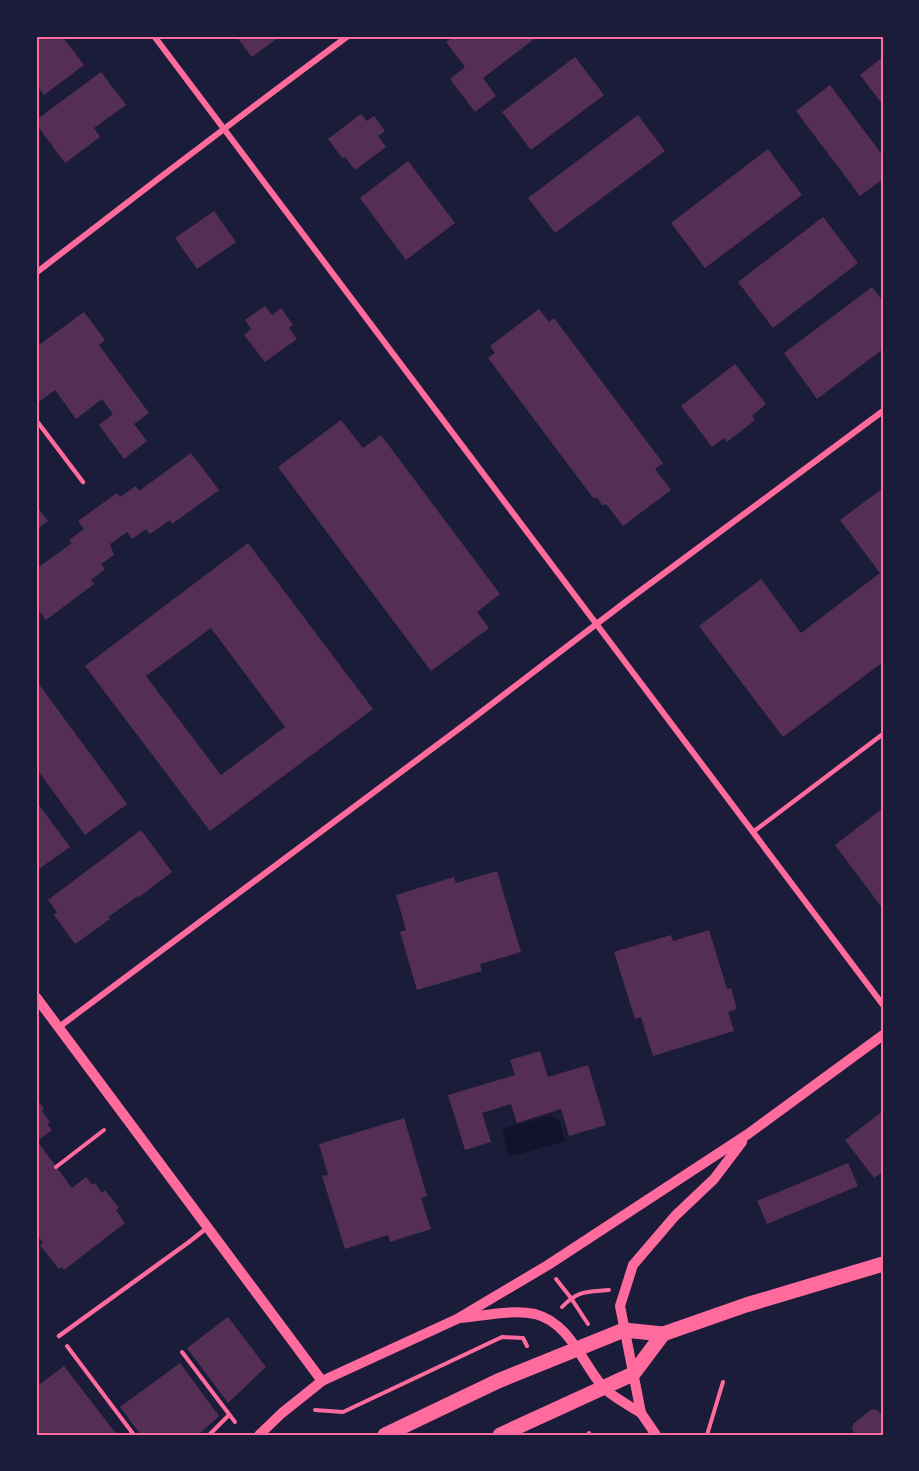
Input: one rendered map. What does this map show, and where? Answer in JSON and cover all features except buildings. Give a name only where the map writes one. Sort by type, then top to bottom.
[{"type":"main road","points":[[385,1435],[498,1381],[624,1330],[663,1334],[756,1302],[883,1263]]},
{"type":"main road","points":[[500,1435],[633,1374],[663,1334]]},
{"type":"street","points":[[154,36],[883,1005]]},
{"type":"street","points":[[36,273],[348,36]]},
{"type":"street","points":[[59,1027],[883,411]]},
{"type":"street","points":[[36,997],[322,1381]]},
{"type":"street","points":[[259,1435],[322,1381],[457,1318],[548,1265],[748,1134],[883,1035]]},
{"type":"street","points":[[641,1413],[620,1306],[633,1265],[675,1216],[714,1179],[748,1134]]},
{"type":"street","points":[[457,1318],[513,1313],[535,1314],[548,1319],[564,1332],[578,1349],[604,1388],[641,1413],[656,1435]]},
{"type":"lane","points":[[36,420],[83,482]]},
{"type":"lane","points":[[753,832],[883,734]]},
{"type":"lane","points":[[59,1336],[208,1227]]},
{"type":"path","points":[[56,1167],[104,1130]]},
{"type":"path","points":[[555,1277],[585,1320]]},
{"type":"path","points":[[559,1310],[580,1292],[612,1289]]},
{"type":"path","points":[[306,1410],[343,1412],[502,1337],[523,1338],[531,1333]]},
{"type":"path","points":[[59,1336],[134,1435]]},
{"type":"path","points":[[523,1338],[527,1346]]},
{"type":"path","points":[[182,1352],[235,1422]]},
{"type":"path","points":[[707,1435],[723,1382]]},
{"type":"path","points":[[209,1435],[229,1415]]},
{"type":"shaded area","points":[[549,1116],[560,1121],[565,1141],[509,1157],[502,1129]]}]
